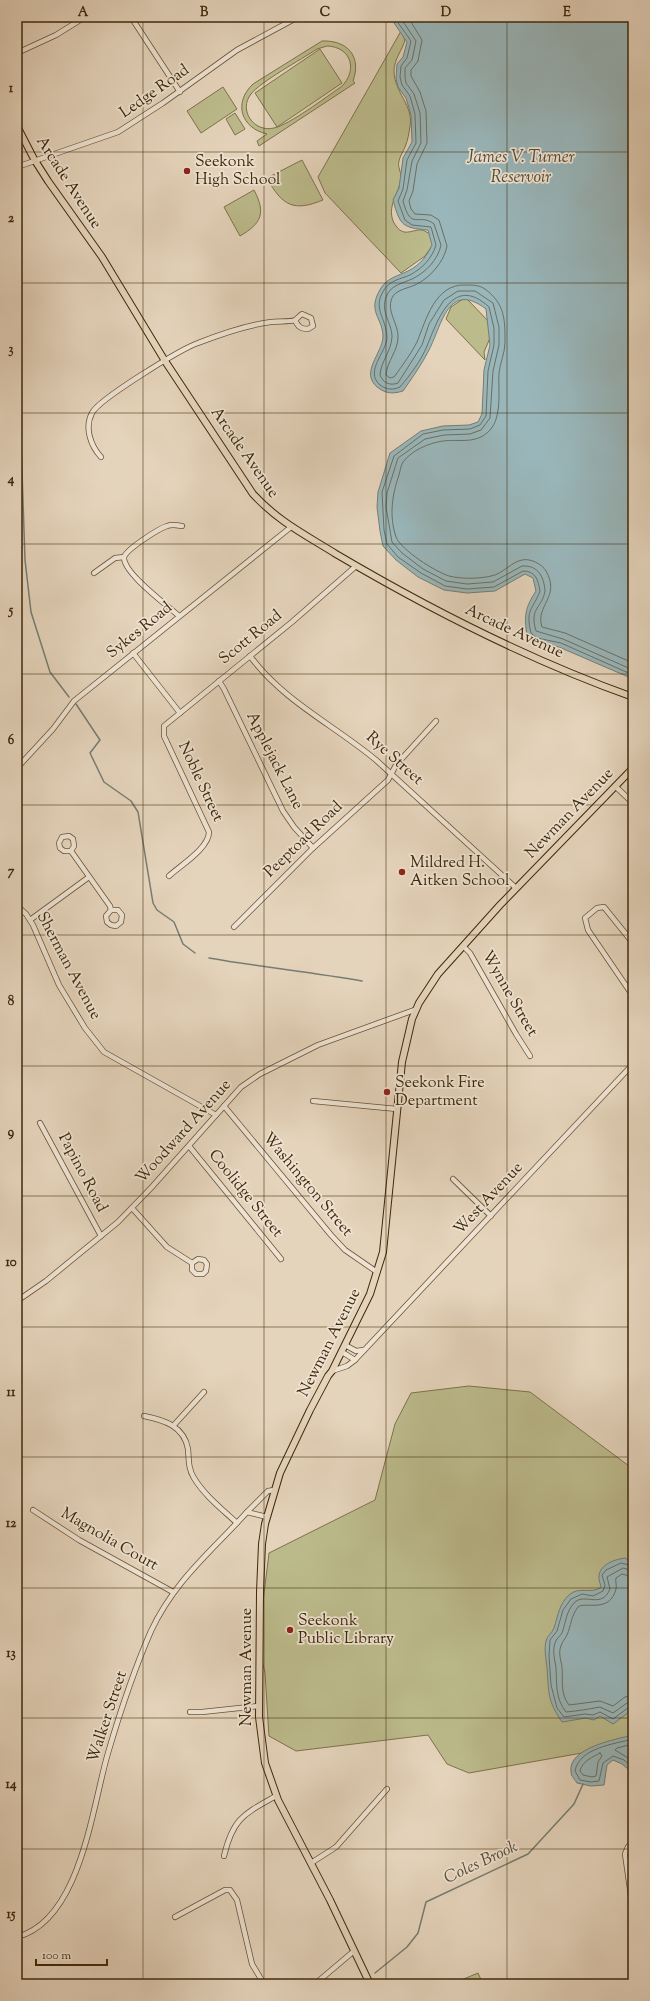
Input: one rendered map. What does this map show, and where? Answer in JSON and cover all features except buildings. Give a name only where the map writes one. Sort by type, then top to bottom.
[{"type":"main road","name":"Arcade Avenue","points":[[17,126],[35,161],[110,269],[165,361],[253,494],[268,510],[291,527],[356,566],[434,609],[545,662],[633,697]]},
{"type":"main road","name":"Newman Avenue","points":[[370,1984],[311,1863],[276,1796],[265,1763],[260,1737],[259,1706],[260,1584],[262,1544],[267,1517],[274,1490],[292,1445],[342,1352],[370,1294],[383,1252],[404,1048],[416,1009],[438,974],[463,946],[516,888],[633,768]]},
{"type":"street","points":[[17,53],[56,35],[85,17]]},
{"type":"street","points":[[131,17],[180,92]]},
{"type":"street","name":"Ledge Road","points":[[17,167],[118,132],[180,92],[238,50],[298,17]]},
{"type":"street","points":[[101,457],[92,447],[88,430],[92,413],[102,402],[165,361],[197,343],[270,322],[295,320]]},
{"type":"street","points":[[179,616],[143,586],[125,563],[124,557],[129,550],[165,526],[174,524],[182,526]]},
{"type":"street","name":"Sykes Road","points":[[17,768],[53,729],[74,701],[291,527]]},
{"type":"street","points":[[94,574],[115,558],[124,557]]},
{"type":"street","name":"Scott Road","points":[[163,730],[166,723],[250,656],[356,566]]},
{"type":"street","points":[[133,653],[180,713]]},
{"type":"street","name":"Rye Street","points":[[250,656],[280,690],[352,740],[391,773],[516,888]]},
{"type":"street","name":"Applejack Lane","points":[[219,681],[283,810],[294,827],[313,848]]},
{"type":"street","name":"Peeptoad Road","points":[[234,927],[313,848],[388,780],[396,765],[436,721]]},
{"type":"street","name":"Noble Street","points":[[163,730],[164,736],[210,837],[203,847],[170,876]]},
{"type":"street","points":[[615,786],[633,803]]},
{"type":"street","points":[[71,851],[111,910]]},
{"type":"street","points":[[30,920],[89,877]]},
{"type":"street","name":"Sherman Avenue","points":[[17,906],[30,920],[59,985],[85,1028],[104,1052],[216,1115]]},
{"type":"street","points":[[633,944],[604,907],[600,906],[587,915],[584,921],[633,996]]},
{"type":"street","name":"Wynne Street","points":[[463,946],[470,953],[530,1056]]},
{"type":"street","name":"Woodward Avenue","points":[[17,1301],[46,1281],[101,1236],[132,1208],[224,1106],[247,1083],[296,1055],[352,1032],[416,1009]]},
{"type":"street","name":"West Avenue","points":[[332,1371],[347,1366],[355,1360],[633,1066]]},
{"type":"street","points":[[313,1101],[397,1109]]},
{"type":"street","name":"Washington Street","points":[[224,1106],[331,1235],[345,1250],[377,1272]]},
{"type":"street","name":"Papino Road","points":[[40,1122],[101,1236]]},
{"type":"street","name":"Coolidge Street","points":[[189,1146],[281,1259]]},
{"type":"street","points":[[453,1179],[491,1216]]},
{"type":"street","points":[[132,1208],[167,1247],[192,1263]]},
{"type":"street","points":[[345,1345],[356,1351],[364,1350]]},
{"type":"street","points":[[342,1352],[355,1360]]},
{"type":"street","points":[[174,1425],[204,1392]]},
{"type":"street","points":[[144,1416],[174,1425],[185,1441],[190,1470],[196,1482],[237,1523]]},
{"type":"street","name":"Walker Street","points":[[17,1937],[38,1928],[46,1921],[56,1908],[77,1869],[94,1814],[108,1754],[123,1706],[151,1631],[173,1592],[199,1562],[247,1512],[268,1491],[274,1490]]},
{"type":"street","name":"Magnolia Court","points":[[33,1510],[79,1540],[173,1592]]},
{"type":"street","points":[[247,1512],[267,1517]]},
{"type":"street","points":[[190,1712],[259,1706]]},
{"type":"street","points":[[311,1863],[336,1847],[387,1789]]},
{"type":"street","points":[[224,1856],[231,1831],[238,1821],[247,1812],[276,1796]]},
{"type":"street","points":[[633,1841],[625,1854],[633,1910]]},
{"type":"street","points":[[175,1917],[228,1889],[233,1894],[240,1912],[252,1964],[264,1984]]},
{"type":"street","points":[[315,1984],[354,1951]]},
{"type":"shaded area","points":[[401,31],[405,40],[395,63],[394,71],[397,86],[407,105],[410,126],[408,139],[400,157],[399,168],[401,179],[391,211],[394,223],[401,231],[407,232],[423,230],[430,234],[434,243],[425,256],[401,273],[325,193],[318,177]]},
{"type":"shaded area","points":[[322,41],[339,43],[350,51],[354,57],[355,72],[353,81],[355,83],[259,146],[257,141],[267,134],[258,131],[246,121],[242,107],[243,99],[253,84]],"holes":[[[327,46],[335,47],[347,55],[351,67],[350,74],[341,87],[281,126],[267,129],[260,127],[250,119],[246,107],[247,100],[263,83],[317,49]]]},
{"type":"shaded area","points":[[320,49],[342,83],[277,127],[255,93]]},
{"type":"shaded area","points":[[223,87],[237,109],[201,133],[187,111]]},
{"type":"shaded area","points":[[235,113],[245,129],[235,135],[226,119]]},
{"type":"shaded area","points":[[302,160],[323,200],[304,206],[296,206],[290,204],[278,195],[267,178]]},
{"type":"shaded area","points":[[254,190],[260,205],[260,217],[253,227],[240,236],[224,207]]},
{"type":"shaded area","points":[[463,299],[467,299],[491,324],[490,338],[484,352],[485,360],[446,319],[451,307]]},
{"type":"shaded area","points":[[469,1386],[530,1392],[633,1469],[633,1737],[582,1753],[469,1773],[447,1764],[428,1735],[296,1751],[269,1736],[265,1673],[258,1643],[269,1553],[375,1500],[395,1424],[411,1393]]},
{"type":"shaded area","points":[[478,1973],[483,1984],[452,1984]]},
{"type":"water","name":"James V. Turner Reservoir","points":[[390,17],[633,17],[633,679],[559,647],[535,641],[527,636],[526,612],[536,591],[533,578],[525,574],[495,591],[467,593],[444,590],[418,577],[396,560],[383,546],[377,507],[378,492],[390,453],[421,431],[443,426],[469,425],[478,422],[482,414],[484,370],[490,345],[486,309],[473,301],[463,300],[455,303],[448,309],[426,355],[403,391],[396,393],[387,392],[377,387],[372,381],[371,369],[383,337],[381,324],[375,309],[377,296],[386,282],[412,269],[420,263],[432,245],[428,230],[413,228],[403,224],[400,220],[393,200],[399,188],[403,158],[412,142],[411,115],[406,98],[398,87],[396,78],[397,64],[403,57],[407,42]]},
{"type":"water","points":[[625,1558],[633,1563],[633,1709],[613,1724],[600,1716],[594,1720],[586,1718],[562,1722],[551,1702],[545,1644],[554,1628],[561,1606],[569,1595],[573,1592],[581,1590],[596,1590],[600,1588],[599,1574],[604,1566],[619,1559]]},
{"type":"water","points":[[633,1735],[633,1773],[622,1764],[613,1760],[607,1765],[604,1785],[591,1786],[577,1783],[571,1772],[572,1764],[577,1757],[594,1746]]},
{"type":"waterway","points":[[17,279],[20,309],[19,383],[25,560],[31,612],[50,672],[69,697]]},
{"type":"waterway","points":[[76,704],[100,740],[90,753],[104,782],[131,801],[138,812],[153,903],[157,910],[174,922],[183,944],[195,953]]},
{"type":"waterway","points":[[209,958],[362,981]]},
{"type":"waterway","name":"Coles Brook","points":[[375,1973],[407,1947],[418,1933],[426,1902],[528,1854],[574,1804],[583,1784]]},
{"type":"waterway","name":"Coles Brook","points":[[353,1984],[358,1980]]},
{"type":"place","name":"Seekonk High School","points":[[187,171]]},
{"type":"place","name":"Mildred H. Aitken School","points":[[402,872]]},
{"type":"place","name":"Seekonk Fire Department","points":[[387,1092]]},
{"type":"place","name":"Seekonk Public Library","points":[[290,1630]]}]
